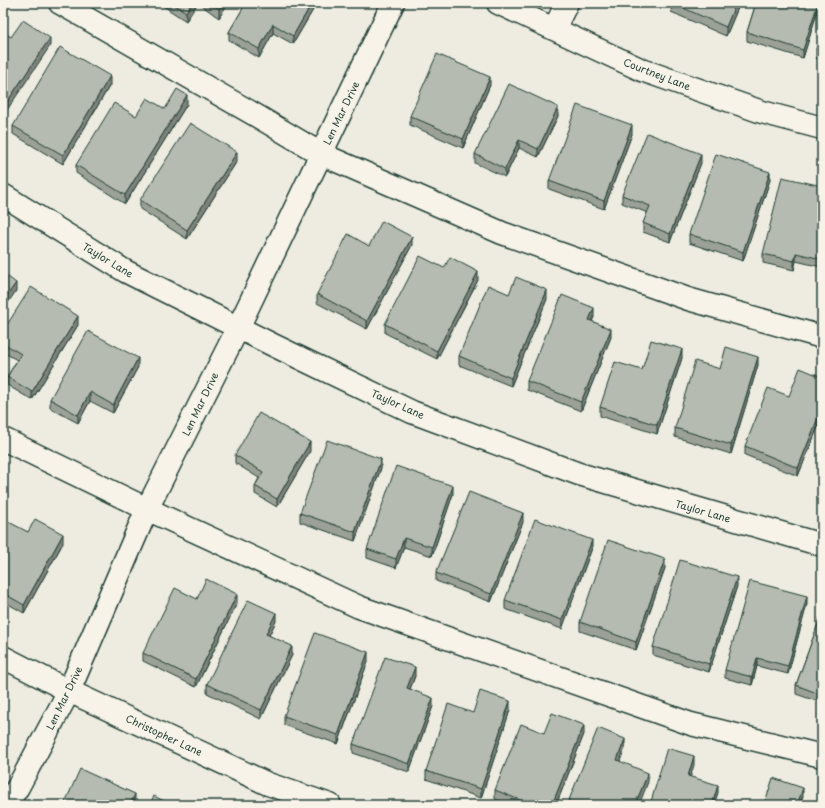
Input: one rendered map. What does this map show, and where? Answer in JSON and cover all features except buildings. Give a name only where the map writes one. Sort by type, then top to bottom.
[{"type":"street","points":[[60,3],[321,154],[502,233],[688,299],[822,337]]},
{"type":"street","name":"Len Mar Drive","points":[[6,805],[18,787],[69,691],[148,509],[238,328],[393,3]]},
{"type":"street","name":"Courtney Lane","points":[[498,3],[642,70],[762,112],[822,128]]},
{"type":"street","points":[[554,29],[566,3]]},
{"type":"street","name":"Taylor Lane","points":[[3,195],[125,271],[238,328],[412,412],[579,474],[822,545]]},
{"type":"street","points":[[3,439],[148,509],[359,607],[691,724],[822,756]]},
{"type":"street","name":"Christopher Lane","points":[[3,657],[69,691],[268,784],[330,805]]}]
